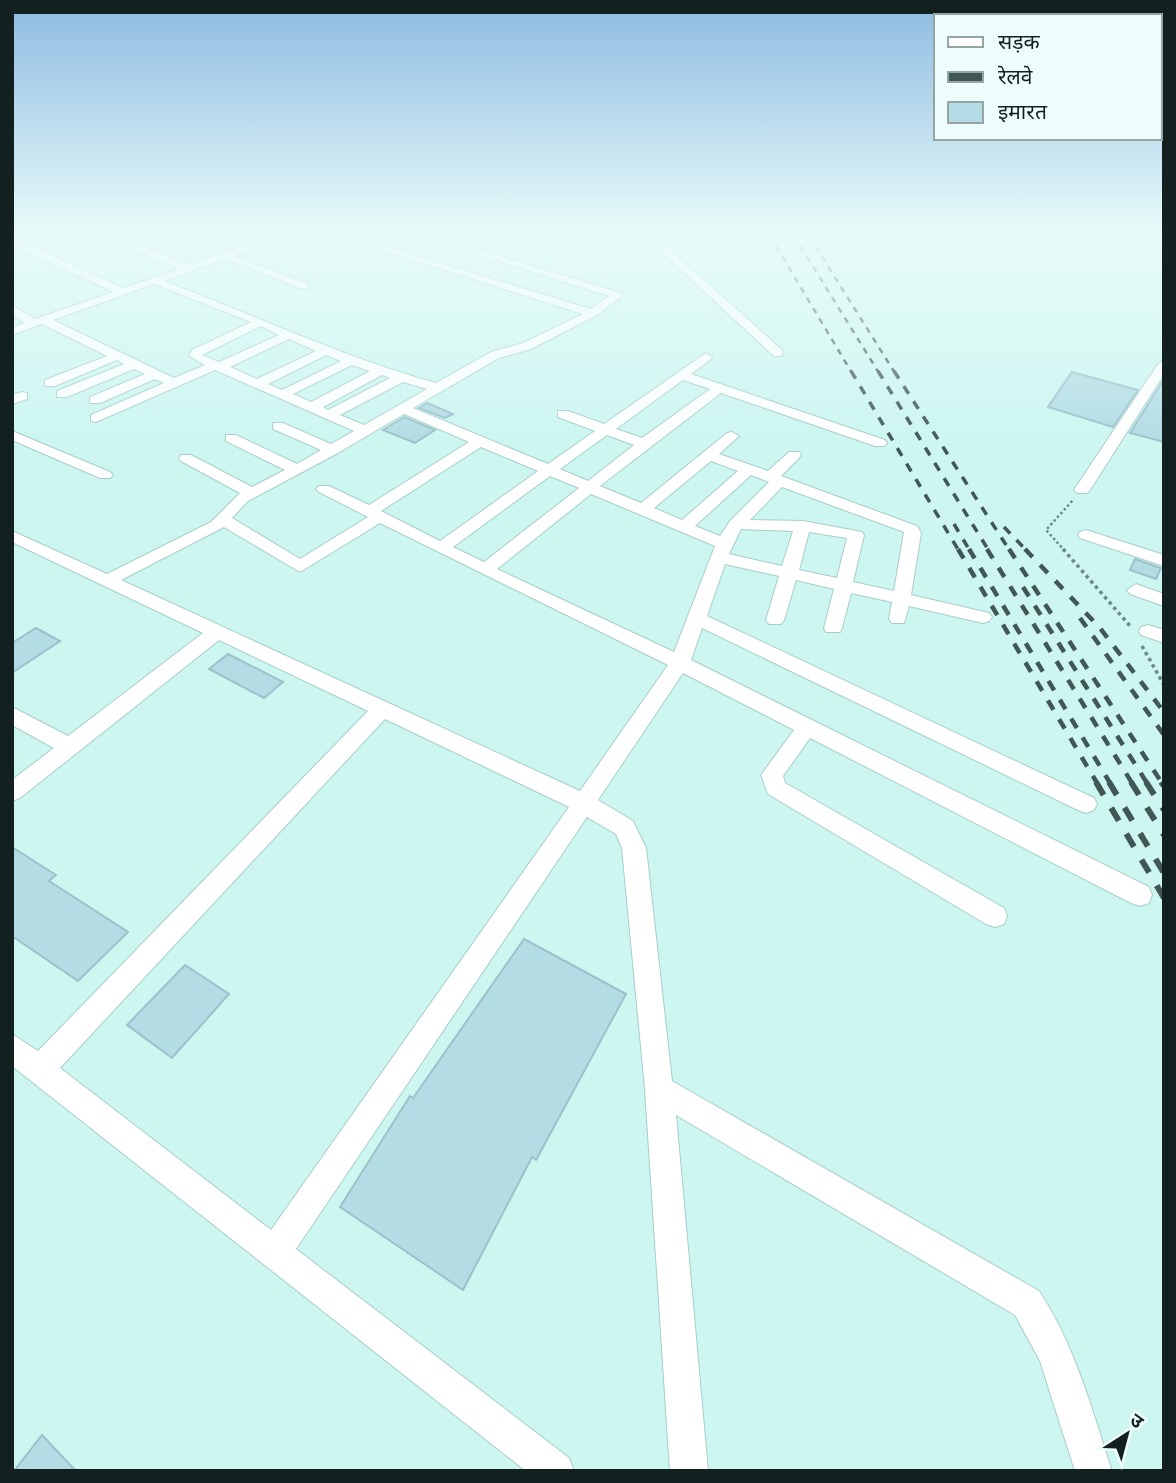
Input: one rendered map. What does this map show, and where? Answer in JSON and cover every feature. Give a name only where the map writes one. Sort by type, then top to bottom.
[{"type":"street","points":[[12,331],[85,305]]},
{"type":"street","points":[[219,305],[400,378],[438,388]]},
{"type":"street","points":[[567,305],[593,313]]},
{"type":"street","points":[[108,580],[223,520],[236,502],[333,450],[495,355],[527,346],[604,305]]},
{"type":"street","points":[[725,305],[778,353]]},
{"type":"street","points":[[12,308],[174,383]]},
{"type":"street","points":[[260,321],[257,325],[194,354],[365,431]]},
{"type":"street","points":[[96,418],[289,335]]},
{"type":"street","points":[[257,384],[327,350]]},
{"type":"street","points":[[50,383],[117,356]]},
{"type":"street","points":[[441,548],[706,357]]},
{"type":"street","points":[[282,395],[354,359]]},
{"type":"street","points":[[62,394],[135,364]]},
{"type":"street","points":[[1082,490],[1164,364]]},
{"type":"street","points":[[311,408],[382,370]]},
{"type":"street","points":[[95,400],[155,374]]},
{"type":"street","points":[[681,375],[880,443]]},
{"type":"street","points":[[329,415],[400,378]]},
{"type":"street","points":[[485,570],[644,444],[720,388]]},
{"type":"street","points":[[404,409],[642,510],[726,542],[790,574],[983,617]]},
{"type":"street","points":[[563,414],[644,444]]},
{"type":"street","points":[[278,426],[333,450]]},
{"type":"street","points":[[12,435],[105,475]]},
{"type":"street","points":[[642,510],[732,436]]},
{"type":"street","points":[[231,438],[297,470]]},
{"type":"street","points":[[223,520],[300,567],[480,441]]},
{"type":"street","points":[[709,455],[911,529],[913,533],[898,619]]},
{"type":"street","points":[[275,1252],[680,663],[726,542],[794,455]]},
{"type":"street","points":[[186,457],[252,493]]},
{"type":"street","points":[[684,527],[749,469]]},
{"type":"street","points":[[324,489],[680,663],[1140,895]]},
{"type":"street","points":[[726,542],[803,526],[856,535],[833,628]]},
{"type":"street","points":[[775,620],[803,526]]},
{"type":"street","points":[[1086,534],[1164,561]]},
{"type":"street","points":[[12,537],[583,803],[625,828],[634,848],[659,1089],[689,1471]]},
{"type":"street","points":[[1136,590],[1164,600]]},
{"type":"street","points":[[696,618],[1086,804]]},
{"type":"street","points":[[12,792],[217,632]]},
{"type":"street","points":[[40,1069],[383,709]]},
{"type":"street","points":[[12,715],[68,746]]},
{"type":"street","points":[[807,727],[772,775],[776,788],[995,916]]},
{"type":"street","points":[[12,1048],[556,1471]]},
{"type":"street","points":[[659,1089],[1027,1303],[1039,1318],[1049,1341],[1094,1471]]},
{"type":"path","points":[[1082,490],[1046,530],[1125,617],[1145,634],[1164,685]]},
{"type":"building","points":[[1072,372],[1138,390],[1113,427],[1048,407]]},
{"type":"building","points":[[1164,379],[1164,442],[1130,433]]},
{"type":"building","points":[[427,403],[453,414],[445,418],[419,408]]},
{"type":"building","points":[[404,417],[435,430],[415,443],[383,430]]},
{"type":"building","points":[[1135,559],[1161,568],[1156,579],[1130,570]]},
{"type":"building","points":[[36,628],[60,641],[12,673],[12,643]]},
{"type":"building","points":[[228,654],[283,682],[264,698],[209,669]]},
{"type":"building","points":[[12,847],[56,875],[49,881],[128,932],[78,981],[12,936]]},
{"type":"building","points":[[524,939],[626,994],[536,1160],[532,1157],[463,1290],[340,1207],[410,1096],[413,1098]]},
{"type":"building","points":[[185,965],[229,994],[172,1058],[127,1025]]},
{"type":"building","points":[[42,1435],[76,1471],[14,1471]]},
{"type":"railway","points":[[811,305],[852,373]]},
{"type":"railway","points":[[837,305],[879,373]]},
{"type":"railway","points":[[852,305],[895,373]]},
{"type":"railway","points":[[851,371],[959,551]]},
{"type":"railway","points":[[878,371],[989,551]]},
{"type":"railway","points":[[894,371],[1010,551]]},
{"type":"railway","points":[[954,524],[970,551]]},
{"type":"railway","points":[[1004,527],[1027,551]]},
{"type":"railway","points":[[958,549],[1097,783]]},
{"type":"railway","points":[[969,549],[1110,783]]},
{"type":"railway","points":[[987,549],[1132,783]]},
{"type":"railway","points":[[1009,549],[1162,783]]},
{"type":"railway","points":[[1025,549],[1100,628],[1164,712]]},
{"type":"railway","points":[[1023,587],[1147,783]]},
{"type":"railway","points":[[1080,618],[1164,735]]},
{"type":"railway","points":[[1096,782],[1164,898]]},
{"type":"railway","points":[[1109,782],[1164,873]]},
{"type":"railway","points":[[1131,782],[1164,835]]},
{"type":"railway","points":[[1146,782],[1164,810]]},
{"type":"railway","points":[[1161,782],[1164,786]]}]
